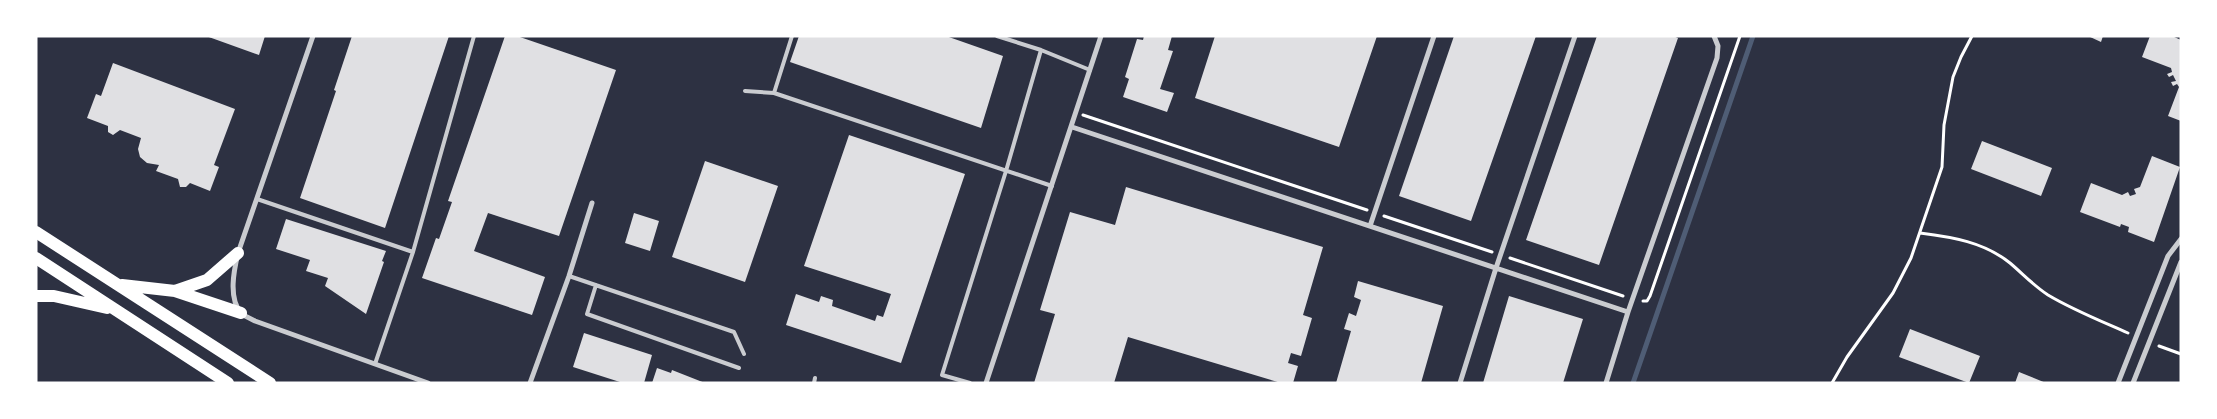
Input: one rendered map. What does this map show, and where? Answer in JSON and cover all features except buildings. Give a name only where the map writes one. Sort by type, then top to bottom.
[{"type":"highway","points":[[36,232],[270,383]]},
{"type":"highway","points":[[175,291],[207,280],[238,253]]},
{"type":"highway","points":[[36,258],[228,383]]},
{"type":"highway","points":[[120,285],[175,291],[241,313]]},
{"type":"highway","points":[[36,296],[54,296],[115,310]]},
{"type":"street","points":[[313,36],[258,200],[238,253],[232,280],[241,313],[255,321],[428,383]]},
{"type":"street","points":[[986,383],[1101,36]]},
{"type":"street","points":[[1370,226],[1434,36]]},
{"type":"street","points":[[1460,383],[1500,255],[1575,36]]},
{"type":"street","points":[[1606,383],[1632,299],[1717,58],[1718,46],[1714,36]]},
{"type":"street","points":[[1072,126],[1628,312]]},
{"type":"street","points":[[530,383],[569,276],[592,203]]},
{"type":"street","points":[[2118,383],[2168,256],[2181,239]]},
{"type":"street","points":[[2133,383],[2181,262]]},
{"type":"lane","points":[[375,364],[412,252],[474,36]]},
{"type":"lane","points":[[774,93],[792,36]]},
{"type":"lane","points":[[997,36],[1041,50],[1090,70]]},
{"type":"lane","points":[[970,383],[942,375],[1006,171],[1041,50]]},
{"type":"lane","points":[[745,91],[774,93],[1052,186]]},
{"type":"lane","points":[[258,200],[412,252]]},
{"type":"lane","points":[[569,276],[734,332],[744,354]]},
{"type":"lane","points":[[596,285],[587,314],[739,368]]},
{"type":"path","points":[[1076,112],[1632,299],[1647,301],[1740,36]]},
{"type":"path","points":[[1832,383],[1847,357],[1893,293],[1912,258],[1942,167],[1944,125],[1954,77],[1961,57],[1972,36]]},
{"type":"path","points":[[1920,233],[1950,237],[1984,248],[2008,262],[2037,288],[2049,296],[2136,336]]},
{"type":"path","points":[[2150,342],[2181,354]]},
{"type":"waterway","points":[[1633,383],[1753,36]]}]
